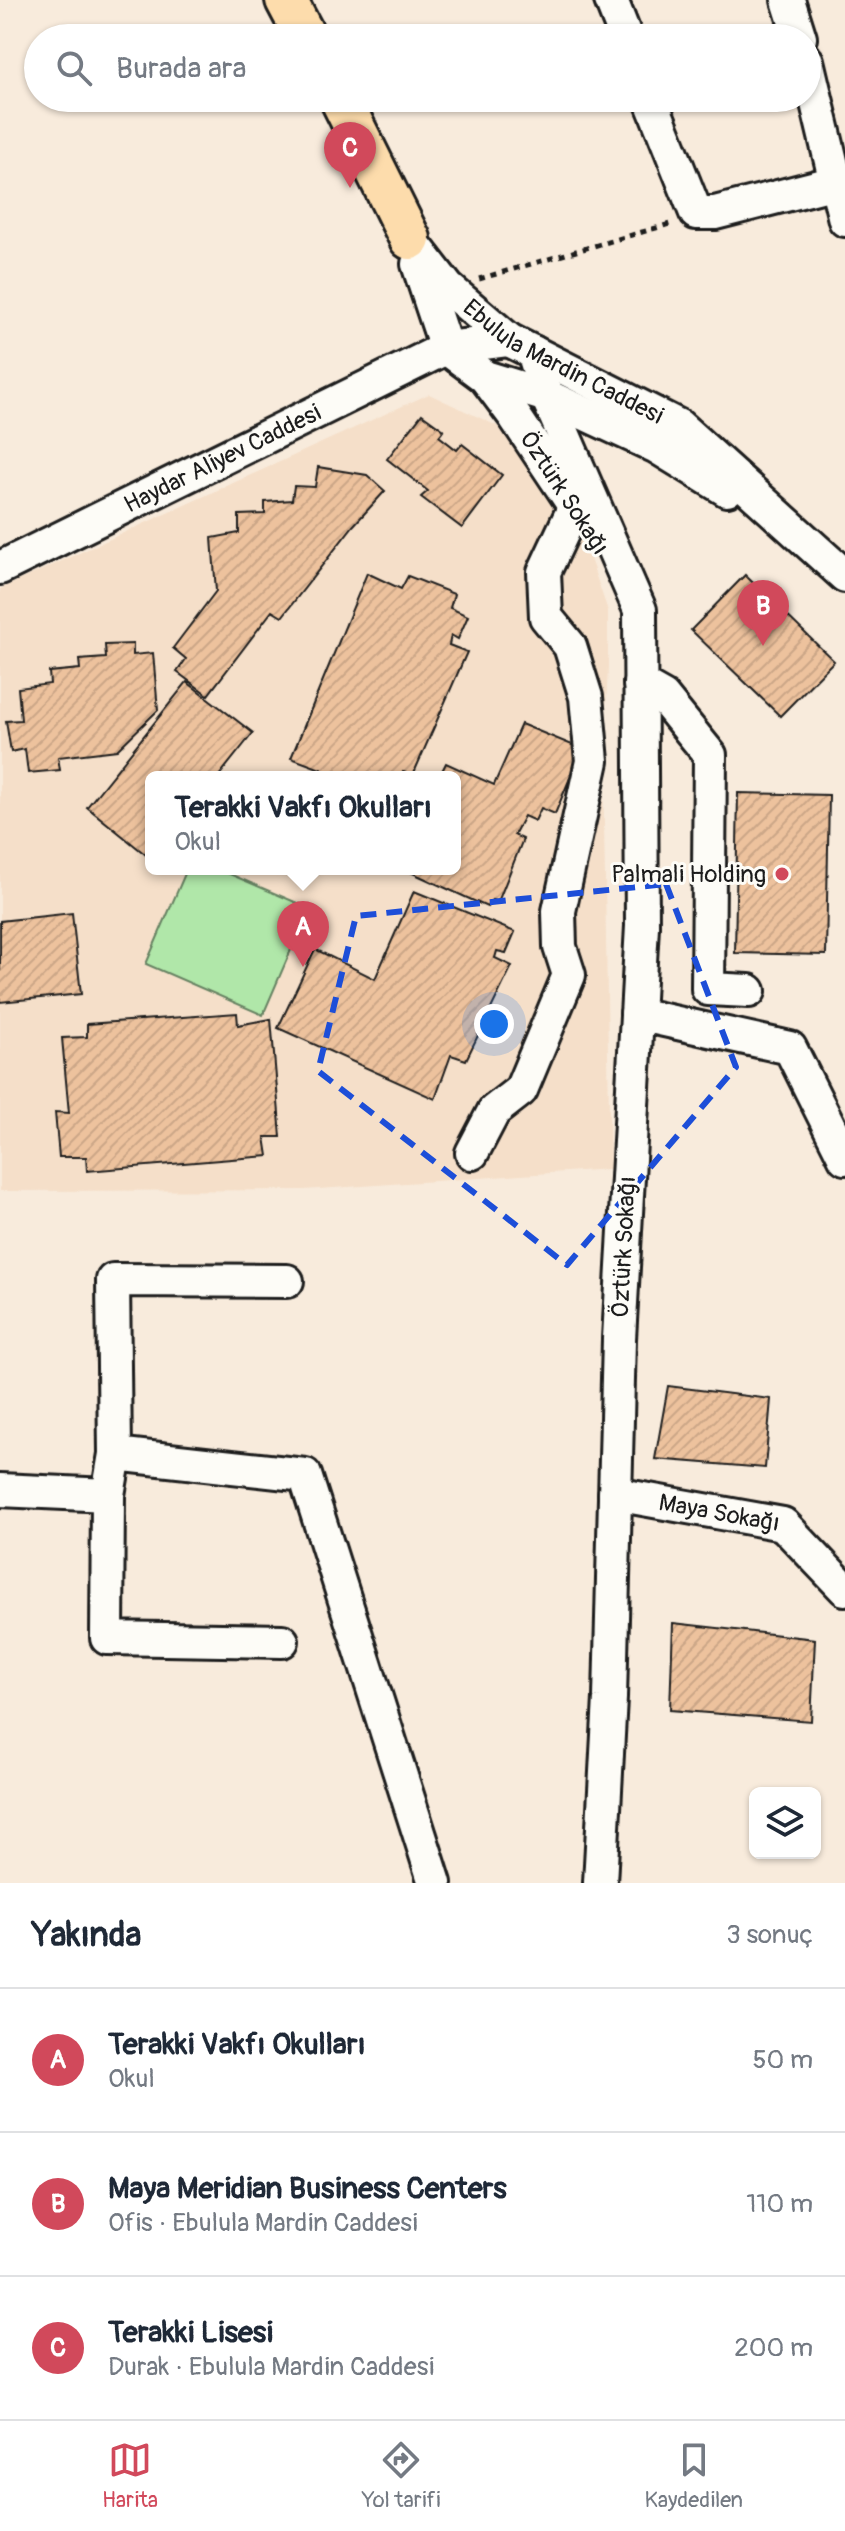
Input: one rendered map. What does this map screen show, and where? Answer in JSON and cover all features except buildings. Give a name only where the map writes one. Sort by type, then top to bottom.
[{"type":"main road","points":[[286,0],[299,24]]},
{"type":"main road","name":"Ebulula Mardin Caddesi","points":[[347,112],[410,239]]},
{"type":"street","points":[[611,0],[620,24]]},
{"type":"street","points":[[788,0],[796,24]]},
{"type":"street","points":[[656,112],[696,213],[715,213],[836,182]]},
{"type":"street","points":[[819,112],[845,220]]},
{"type":"street","points":[[410,239],[446,348],[485,377],[547,396],[657,447],[791,529]]},
{"type":"street","name":"Ebulula Mardin Caddesi","points":[[410,239],[448,288],[521,346],[679,426],[791,529],[832,552],[845,576]]},
{"type":"street","name":"Haydar Aliyev Caddesi","points":[[0,568],[446,348],[521,346]]},
{"type":"street","name":"Öztürk Sokağı","points":[[521,346],[547,396],[582,500],[640,610],[642,926],[619,1339],[610,1698],[600,1883]]},
{"type":"street","name":"Öztürk Sokağı","points":[[485,377],[582,500]]},
{"type":"street","points":[[472,1153],[494,1111],[521,1090],[569,975],[560,947],[559,911],[592,761],[586,697],[570,646],[546,617],[544,572],[582,500],[593,463],[607,442],[631,435]]},
{"type":"street","points":[[640,684],[663,697],[710,755],[708,989],[749,991]]},
{"type":"street","points":[[637,1014],[790,1048],[845,1158]]},
{"type":"street","points":[[282,1641],[107,1638],[108,1495],[115,1454],[113,1280],[287,1281]]},
{"type":"street","points":[[115,1454],[305,1475],[435,1883]]},
{"type":"street","points":[[0,1490],[108,1495]]},
{"type":"street","name":"Maya Sokağı","points":[[615,1494],[783,1524],[845,1589]]},
{"type":"path","points":[[448,288],[650,231],[696,213]]},
{"type":"highlighted area","points":[[666,884],[736,1067],[567,1265],[318,1071],[356,916]]},
{"type":"shaded area","points":[[429,394],[508,431],[584,541],[608,611],[603,765],[610,1169],[304,1190],[0,1191],[0,589]]},
{"type":"green space","points":[[184,875],[232,875],[309,908],[263,1015],[146,964]]},
{"type":"place","name":"Terakki Lisesi","points":[[350,188]]},
{"type":"place","name":"Maya Meridian Business Centers","points":[[763,646]]},
{"type":"place","name":"Palmali Holding","points":[[782,874]]},
{"type":"place","name":"Terakki Vakfı Okulları","points":[[303,967]]}]
